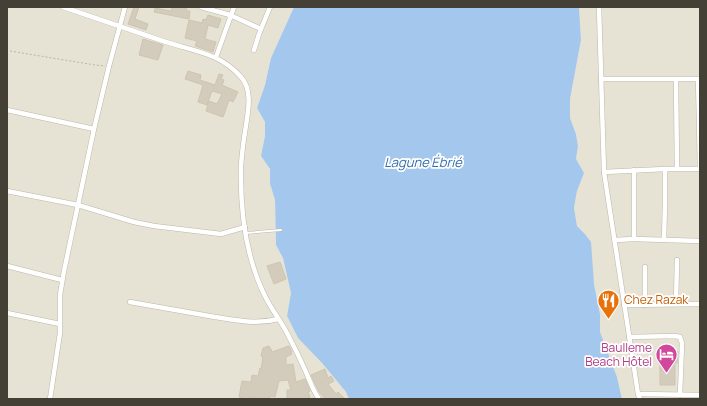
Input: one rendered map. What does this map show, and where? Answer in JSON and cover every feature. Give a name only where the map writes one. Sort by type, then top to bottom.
[{"type":"street","points":[[64,7],[164,42],[216,57],[225,62],[242,78],[248,88],[248,113],[241,165],[242,198],[249,252],[257,278],[266,297],[289,337],[319,399]]},
{"type":"street","points":[[50,399],[60,333],[60,295],[62,280],[94,129],[125,7]]},
{"type":"street","points":[[200,7],[230,15],[261,29]]},
{"type":"street","points":[[216,57],[234,7]]},
{"type":"street","points":[[254,50],[270,7]]},
{"type":"street","points":[[599,7],[604,172],[639,397],[700,395]]},
{"type":"street","points":[[601,79],[699,79],[700,169],[604,172]]},
{"type":"street","points":[[676,79],[677,169]]},
{"type":"street","points":[[7,110],[94,129]]},
{"type":"street","points":[[664,240],[665,169]]},
{"type":"street","points":[[634,170],[634,239]]},
{"type":"street","points":[[7,191],[78,205],[134,222],[154,226],[221,234],[245,227]]},
{"type":"street","points":[[615,240],[634,239],[700,241]]},
{"type":"street","points":[[676,304],[677,260]]},
{"type":"street","points":[[7,266],[62,280]]},
{"type":"street","points":[[644,268],[645,304]]},
{"type":"street","points":[[130,302],[248,322],[278,319]]},
{"type":"street","points":[[624,305],[700,304]]},
{"type":"street","points":[[7,313],[60,324]]},
{"type":"street","points":[[629,337],[680,337],[682,343],[680,395]]},
{"type":"lane","points":[[246,234],[281,230]]},
{"type":"path","points":[[10,50],[95,65],[109,66]]},
{"type":"shaded area","points":[[7,7],[294,7],[271,58],[265,85],[257,108],[265,122],[265,136],[261,156],[270,169],[270,184],[275,200],[276,245],[283,258],[291,293],[287,316],[298,338],[322,363],[346,392],[349,399],[7,399]]},
{"type":"shaded area","points":[[579,7],[700,7],[700,399],[622,399],[617,377],[600,332],[600,314],[584,233],[577,226],[574,208],[577,191],[584,173],[576,159],[578,146],[576,134],[570,118],[570,99],[581,40]]},
{"type":"water","name":"Lagune Ébrié","points":[[294,7],[579,7],[581,40],[570,99],[570,118],[576,134],[578,146],[576,159],[584,173],[577,191],[574,208],[577,226],[591,242],[594,284],[600,314],[600,332],[617,377],[622,399],[349,399],[346,392],[322,363],[298,338],[287,316],[291,293],[283,258],[276,245],[275,200],[270,184],[270,169],[261,156],[265,136],[265,122],[257,108],[265,85],[271,58]]},
{"type":"building","points":[[134,7],[139,7],[135,19],[148,24],[146,30],[128,24]]},
{"type":"building","points":[[172,7],[179,7],[190,11],[189,19],[154,12],[155,8],[171,11]]},
{"type":"building","points":[[208,15],[221,19],[218,28],[208,25],[205,39],[216,42],[213,52],[195,46],[197,41],[185,38],[189,20],[202,23],[203,19],[206,20]]},
{"type":"building","points":[[143,39],[163,45],[158,60],[139,55]]},
{"type":"building","points":[[188,71],[201,75],[200,80],[215,85],[219,74],[223,75],[221,79],[224,80],[222,85],[238,92],[233,102],[229,100],[223,117],[206,111],[209,101],[217,104],[222,94],[212,91],[207,105],[198,102],[203,85],[185,79]]},
{"type":"building","points":[[280,262],[286,279],[274,284],[267,266]]},
{"type":"building","points":[[269,346],[272,352],[289,346],[292,354],[286,357],[286,365],[293,364],[296,382],[305,379],[310,391],[308,392],[310,397],[305,399],[287,399],[287,390],[291,390],[288,380],[279,381],[275,397],[270,396],[269,399],[259,399],[251,397],[251,399],[246,399],[239,397],[242,381],[251,382],[252,375],[258,376],[260,368],[261,369],[263,357],[261,356],[263,348]]},
{"type":"building","points":[[660,351],[678,351],[677,363],[675,363],[675,385],[660,385]]},
{"type":"building","points":[[325,369],[328,378],[331,376],[334,381],[328,384],[336,394],[338,392],[345,399],[325,399],[319,392],[311,375]]},
{"type":"place","name":"Chez Razak","points":[[609,320]]},
{"type":"place","name":"Baulleme Beach Hôtel","points":[[667,374]]}]
